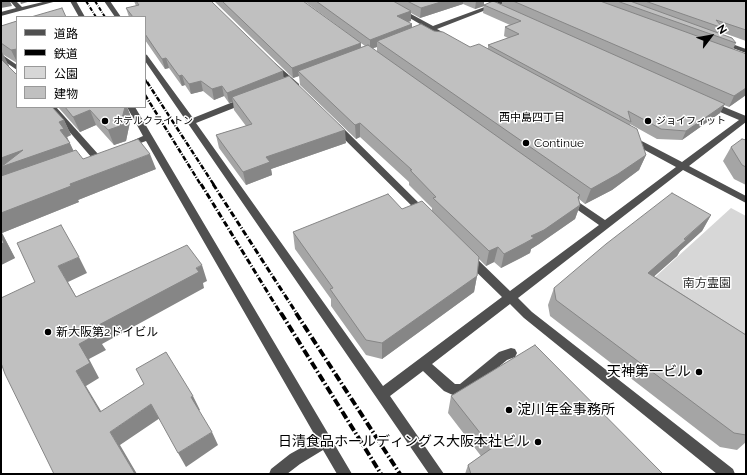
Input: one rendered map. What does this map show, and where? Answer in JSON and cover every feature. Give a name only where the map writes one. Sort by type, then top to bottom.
[{"type":"street","points":[[13,1],[20,9]]},
{"type":"street","points":[[1,14],[54,1]]},
{"type":"street","points":[[73,1],[81,16]]},
{"type":"street","points":[[106,1],[117,16]]},
{"type":"street","points":[[383,1],[428,30],[460,44]]},
{"type":"street","points":[[481,1],[500,9]]},
{"type":"street","points":[[428,30],[506,1]]},
{"type":"street","points":[[717,40],[746,51]]},
{"type":"street","points":[[1,56],[16,67]]},
{"type":"street","points":[[146,57],[436,474]]},
{"type":"street","points":[[270,61],[304,94]]},
{"type":"street","points":[[191,122],[256,96]]},
{"type":"street","points":[[382,395],[745,119],[698,99]]},
{"type":"street","points":[[53,108],[95,156]]},
{"type":"street","points":[[132,108],[345,474]]},
{"type":"street","points":[[326,116],[432,221]]},
{"type":"street","points":[[626,136],[746,200]]},
{"type":"street","points":[[118,148],[148,137]]},
{"type":"street","points":[[562,195],[606,225]]},
{"type":"street","points":[[460,249],[528,315],[728,474]]},
{"type":"street","points":[[424,364],[448,387],[455,390],[463,389],[503,356],[511,353]]},
{"type":"street","points":[[276,474],[295,459],[326,441]]},
{"type":"green space","name":"南方霊園","points":[[731,208],[746,216],[746,357],[642,289]]},
{"type":"building","points":[[136,1],[211,1],[283,71],[227,93],[222,86],[212,89],[201,81],[189,84],[182,75],[179,76],[166,58],[162,59],[146,35],[146,16],[132,16],[126,8],[139,5]]},
{"type":"building","points":[[222,1],[303,1],[361,43],[292,68]]},
{"type":"building","points":[[316,1],[393,1],[411,11],[397,16],[412,24],[370,40]]},
{"type":"building","points":[[407,1],[444,1],[421,8]]},
{"type":"building","points":[[493,1],[725,104],[686,131],[661,129],[628,111],[631,122],[488,45],[519,34],[505,27],[521,21],[484,5]]},
{"type":"building","points":[[513,1],[600,1],[744,53],[746,55],[746,88],[734,96]]},
{"type":"building","points":[[617,1],[630,1],[732,38],[736,43]]},
{"type":"building","points":[[645,1],[746,1],[746,30],[716,20],[723,28]]},
{"type":"building","points":[[62,8],[66,16],[34,16]]},
{"type":"building","points":[[16,21],[16,49],[11,50],[1,43],[1,26]]},
{"type":"building","points":[[421,24],[434,31],[443,32],[470,47],[479,44],[637,129],[646,155],[618,174],[591,189],[377,41]]},
{"type":"building","points":[[368,45],[580,195],[578,197],[580,205],[544,230],[531,236],[534,238],[504,254],[498,247],[489,251],[433,198],[436,197],[410,170],[412,170],[360,123],[355,125],[298,71]]},
{"type":"building","points":[[1,59],[16,74],[16,108],[53,108],[64,120],[59,122],[64,129],[60,130],[70,143],[1,167],[23,150],[1,158]]},
{"type":"building","points":[[289,76],[345,130],[266,157],[270,162],[243,172],[216,135],[252,124],[232,97]]},
{"type":"building","points":[[66,108],[125,108],[120,126],[108,130],[90,110],[73,117]]},
{"type":"building","points":[[138,139],[150,154],[70,184],[71,186],[1,213],[1,176],[76,150],[83,159]]},
{"type":"building","points":[[742,139],[746,140],[746,167],[742,165],[731,147]]},
{"type":"building","points":[[672,193],[711,215],[684,239],[686,240],[648,273],[746,335],[746,435],[734,433],[556,300],[554,288],[606,244]]},
{"type":"building","points":[[388,194],[402,209],[422,201],[479,257],[477,276],[382,343],[366,340],[330,289],[333,288],[293,232]]},
{"type":"building","points":[[61,225],[79,257],[58,266],[76,297],[187,245],[202,265],[196,268],[199,272],[93,328],[96,335],[79,344],[90,363],[76,371],[100,412],[144,384],[136,369],[166,352],[193,396],[191,397],[212,432],[178,453],[151,404],[110,432],[135,474],[54,474],[1,363],[1,298],[35,282],[17,243]]},
{"type":"building","points":[[1,236],[4,243],[1,244]]},
{"type":"building","name":"日清食品ホールディングス大阪本社ビル","points":[[535,345],[663,474],[471,474],[468,465],[492,448],[451,396]]},
{"type":"railway","points":[[86,1],[95,16]]},
{"type":"railway","points":[[95,1],[104,16]]},
{"type":"railway","points":[[147,82],[214,185]]},
{"type":"railway","points":[[146,97],[201,185]]},
{"type":"railway","points":[[201,184],[281,314]]},
{"type":"railway","points":[[213,184],[297,314]]},
{"type":"railway","points":[[281,313],[381,474]]},
{"type":"railway","points":[[296,313],[400,474]]},
{"type":"place","name":"ホテルクライトン","points":[[105,121]]},
{"type":"place","name":"ジョイフィット","points":[[648,121]]},
{"type":"place","name":"Continue","points":[[526,143]]},
{"type":"place","name":"新大阪第2ドイビル","points":[[48,332]]},
{"type":"place","name":"天神第一ビル","points":[[699,372]]},
{"type":"place","name":"淀川年金事務所","points":[[509,410]]},
{"type":"place","name":"日清食品ホールディングス大阪本社ビル","points":[[538,442]]},
{"type":"district","name":"西中島四丁目","points":[[532,118]]}]
